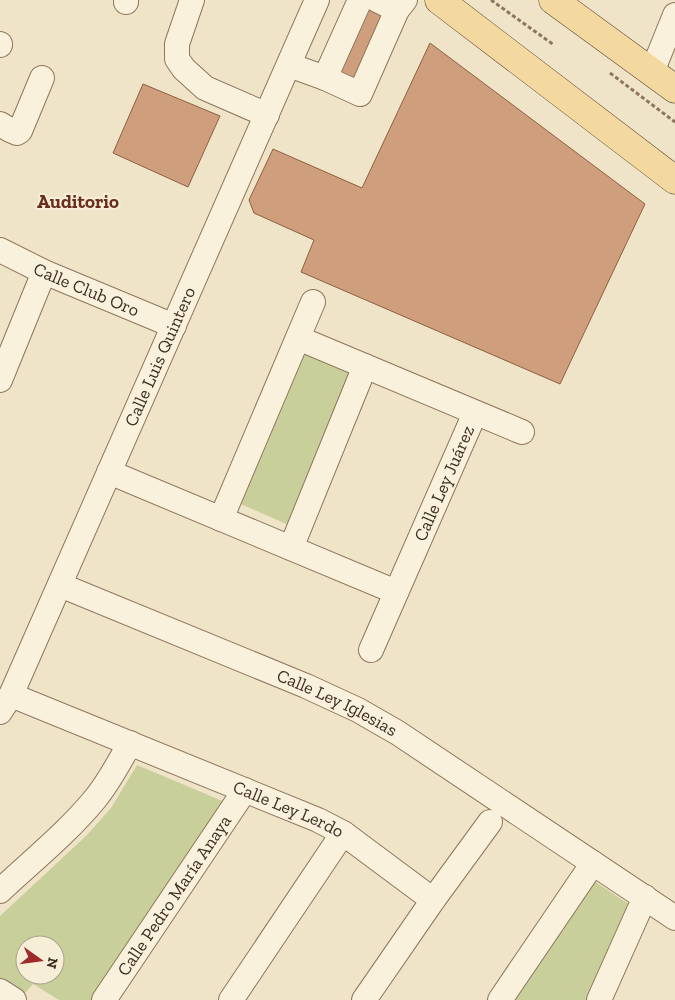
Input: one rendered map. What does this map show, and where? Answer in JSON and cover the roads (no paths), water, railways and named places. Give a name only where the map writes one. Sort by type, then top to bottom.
[{"type":"main road","points":[[439,0],[675,180]]},
{"type":"main road","points":[[562,3],[675,89]]},
{"type":"street","points":[[192,0],[177,44],[177,59],[184,69],[205,88],[267,115]]},
{"type":"street","name":"Calle Luis Quintero","points":[[6,703],[174,326],[248,175],[267,115],[317,0]]},
{"type":"street","points":[[326,78],[360,0]]},
{"type":"street","points":[[288,65],[326,78],[360,94],[393,3]]},
{"type":"street","points":[[652,72],[675,14]]},
{"type":"street","points":[[9,128],[22,128],[42,78]]},
{"type":"street","name":"Calle Club Oro","points":[[0,250],[44,272],[174,326]]},
{"type":"street","points":[[0,380],[44,272]]},
{"type":"street","points":[[221,519],[313,302]]},
{"type":"street","name":"Calle Ley Juárez","points":[[298,338],[475,413],[371,650]]},
{"type":"street","points":[[291,548],[365,366]]},
{"type":"street","points":[[475,413],[522,432]]},
{"type":"street","points":[[109,472],[396,592]]},
{"type":"street","name":"Calle Ley Iglesias","points":[[60,585],[306,686],[358,710],[398,733],[675,918]]},
{"type":"street","name":"Calle Ley Lerdo","points":[[6,703],[130,744],[318,820],[343,833],[433,900]]},
{"type":"street","points":[[0,891],[74,822],[95,799],[110,779],[130,744]]},
{"type":"street","name":"Calle Pedro María Anaya","points":[[104,1000],[245,790]]},
{"type":"street","points":[[364,1000],[490,822]]},
{"type":"street","points":[[231,1000],[343,833]]},
{"type":"street","points":[[500,1000],[593,863]]},
{"type":"street","points":[[598,1000],[644,897]]},
{"type":"street","points":[[0,991],[14,1000]]},
{"type":"district","name":"Auditorio","points":[[78,201]]}]
